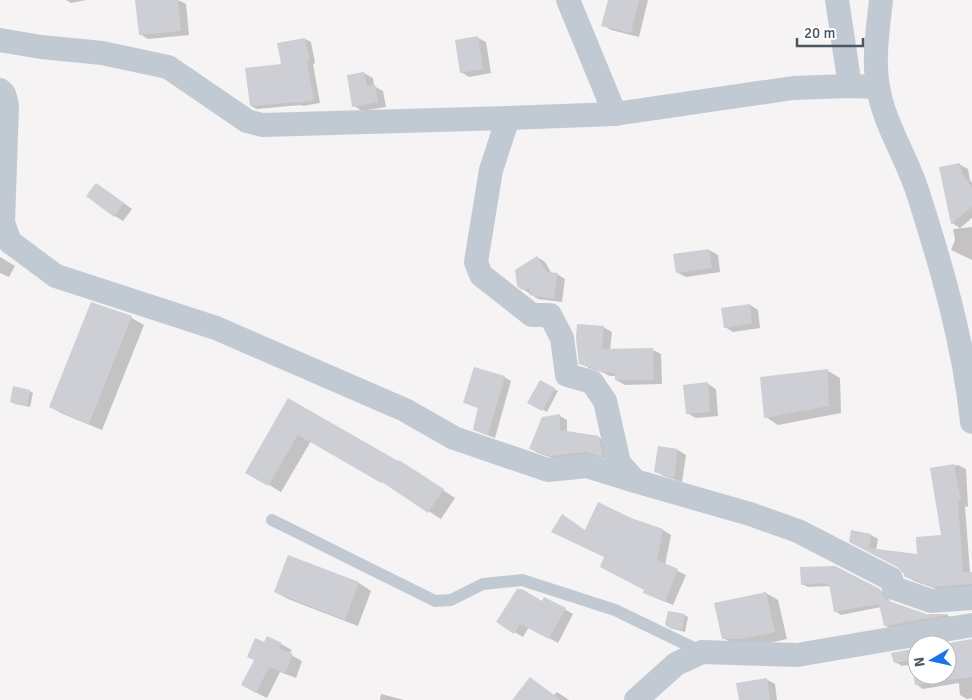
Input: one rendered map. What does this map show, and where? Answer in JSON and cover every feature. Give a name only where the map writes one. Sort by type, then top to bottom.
[{"type":"street","points":[[568,0],[615,114]]},
{"type":"street","points":[[837,0],[850,86]]},
{"type":"street","points":[[881,0],[875,49],[878,87],[887,118],[916,187],[932,238],[959,338],[972,422]]},
{"type":"street","points":[[0,40],[41,48],[102,53],[168,67],[247,120],[262,125],[615,114],[793,88],[878,87]]},
{"type":"street","points":[[0,90],[4,94],[7,105],[3,223],[10,242],[56,276],[216,328],[405,410],[454,438],[548,470],[587,466],[750,514],[798,531],[891,579],[894,588],[931,601],[972,598]]},
{"type":"street","points":[[508,118],[491,170],[476,262],[481,274],[532,315],[550,315],[562,338],[568,375],[592,382],[605,401],[619,464],[635,481]]},
{"type":"street","points":[[636,700],[676,664],[702,652],[797,655],[972,625]]},
{"type":"lane","points":[[272,520],[435,601],[451,600],[483,584],[522,580],[615,610],[702,652]]},
{"type":"building","points":[[135,0],[178,0],[181,31],[139,35]]},
{"type":"building","points":[[608,0],[639,0],[631,33],[601,26]]},
{"type":"building","points":[[478,36],[483,69],[460,73],[455,40]]},
{"type":"building","points":[[305,38],[310,61],[307,61],[314,100],[250,106],[245,68],[281,64],[277,43]]},
{"type":"building","points":[[364,72],[367,86],[375,85],[378,102],[352,107],[347,75]]},
{"type":"building","points":[[960,163],[962,174],[972,187],[972,207],[951,224],[939,167]]},
{"type":"building","points":[[96,183],[124,203],[114,217],[86,196]]},
{"type":"building","points":[[709,249],[712,268],[676,273],[673,254]]},
{"type":"building","points":[[537,256],[547,272],[558,273],[554,299],[529,295],[530,288],[522,290],[517,286],[515,270]]},
{"type":"building","points":[[91,302],[132,316],[89,424],[49,407]]},
{"type":"building","points":[[750,304],[752,323],[724,328],[721,308]]},
{"type":"building","points":[[577,324],[604,326],[602,349],[653,348],[654,380],[615,380],[615,373],[600,372],[579,364],[576,339]]},
{"type":"building","points":[[474,367],[505,376],[488,435],[473,430],[478,407],[463,403]]},
{"type":"building","points":[[828,369],[829,406],[764,418],[760,377]]},
{"type":"building","points":[[540,380],[555,388],[542,411],[527,403]]},
{"type":"building","points":[[708,382],[710,412],[686,414],[683,385]]},
{"type":"building","points":[[13,386],[30,390],[27,406],[10,402]]},
{"type":"building","points":[[288,398],[399,460],[444,489],[428,513],[382,482],[298,435],[268,486],[245,473]]},
{"type":"building","points":[[560,414],[560,430],[599,436],[603,457],[586,452],[550,456],[529,449],[542,417]]},
{"type":"building","points":[[658,446],[678,449],[674,478],[654,472]]},
{"type":"building","points":[[954,464],[961,500],[958,501],[963,572],[972,572],[972,584],[933,587],[905,577],[897,567],[849,542],[851,530],[871,534],[869,548],[917,554],[916,537],[941,535],[930,468]]},
{"type":"building","points":[[598,502],[631,518],[663,529],[657,560],[678,569],[665,602],[643,593],[644,590],[600,567],[604,557],[551,532],[562,514],[585,530]]},
{"type":"building","points":[[288,555],[359,582],[345,620],[274,592]]},
{"type":"building","points":[[835,566],[880,589],[884,597],[889,601],[926,614],[948,615],[884,626],[879,604],[834,612],[829,584],[801,585],[800,567]]},
{"type":"building","points":[[517,589],[522,589],[542,601],[544,597],[566,608],[549,639],[520,624],[514,634],[496,622]]},
{"type":"building","points":[[766,592],[775,632],[741,639],[722,639],[714,603]]},
{"type":"building","points":[[668,611],[685,614],[682,630],[672,629],[665,625]]},
{"type":"building","points":[[267,636],[282,643],[279,648],[293,654],[285,673],[269,667],[256,693],[241,685],[254,660],[247,657],[255,638],[264,642]]},
{"type":"building","points":[[972,639],[972,677],[957,679],[957,642]]},
{"type":"building","points":[[907,650],[907,661],[894,663],[891,653]]},
{"type":"building","points":[[530,677],[560,700],[512,700]]},
{"type":"building","points":[[767,678],[770,700],[739,700],[736,683]]}]
